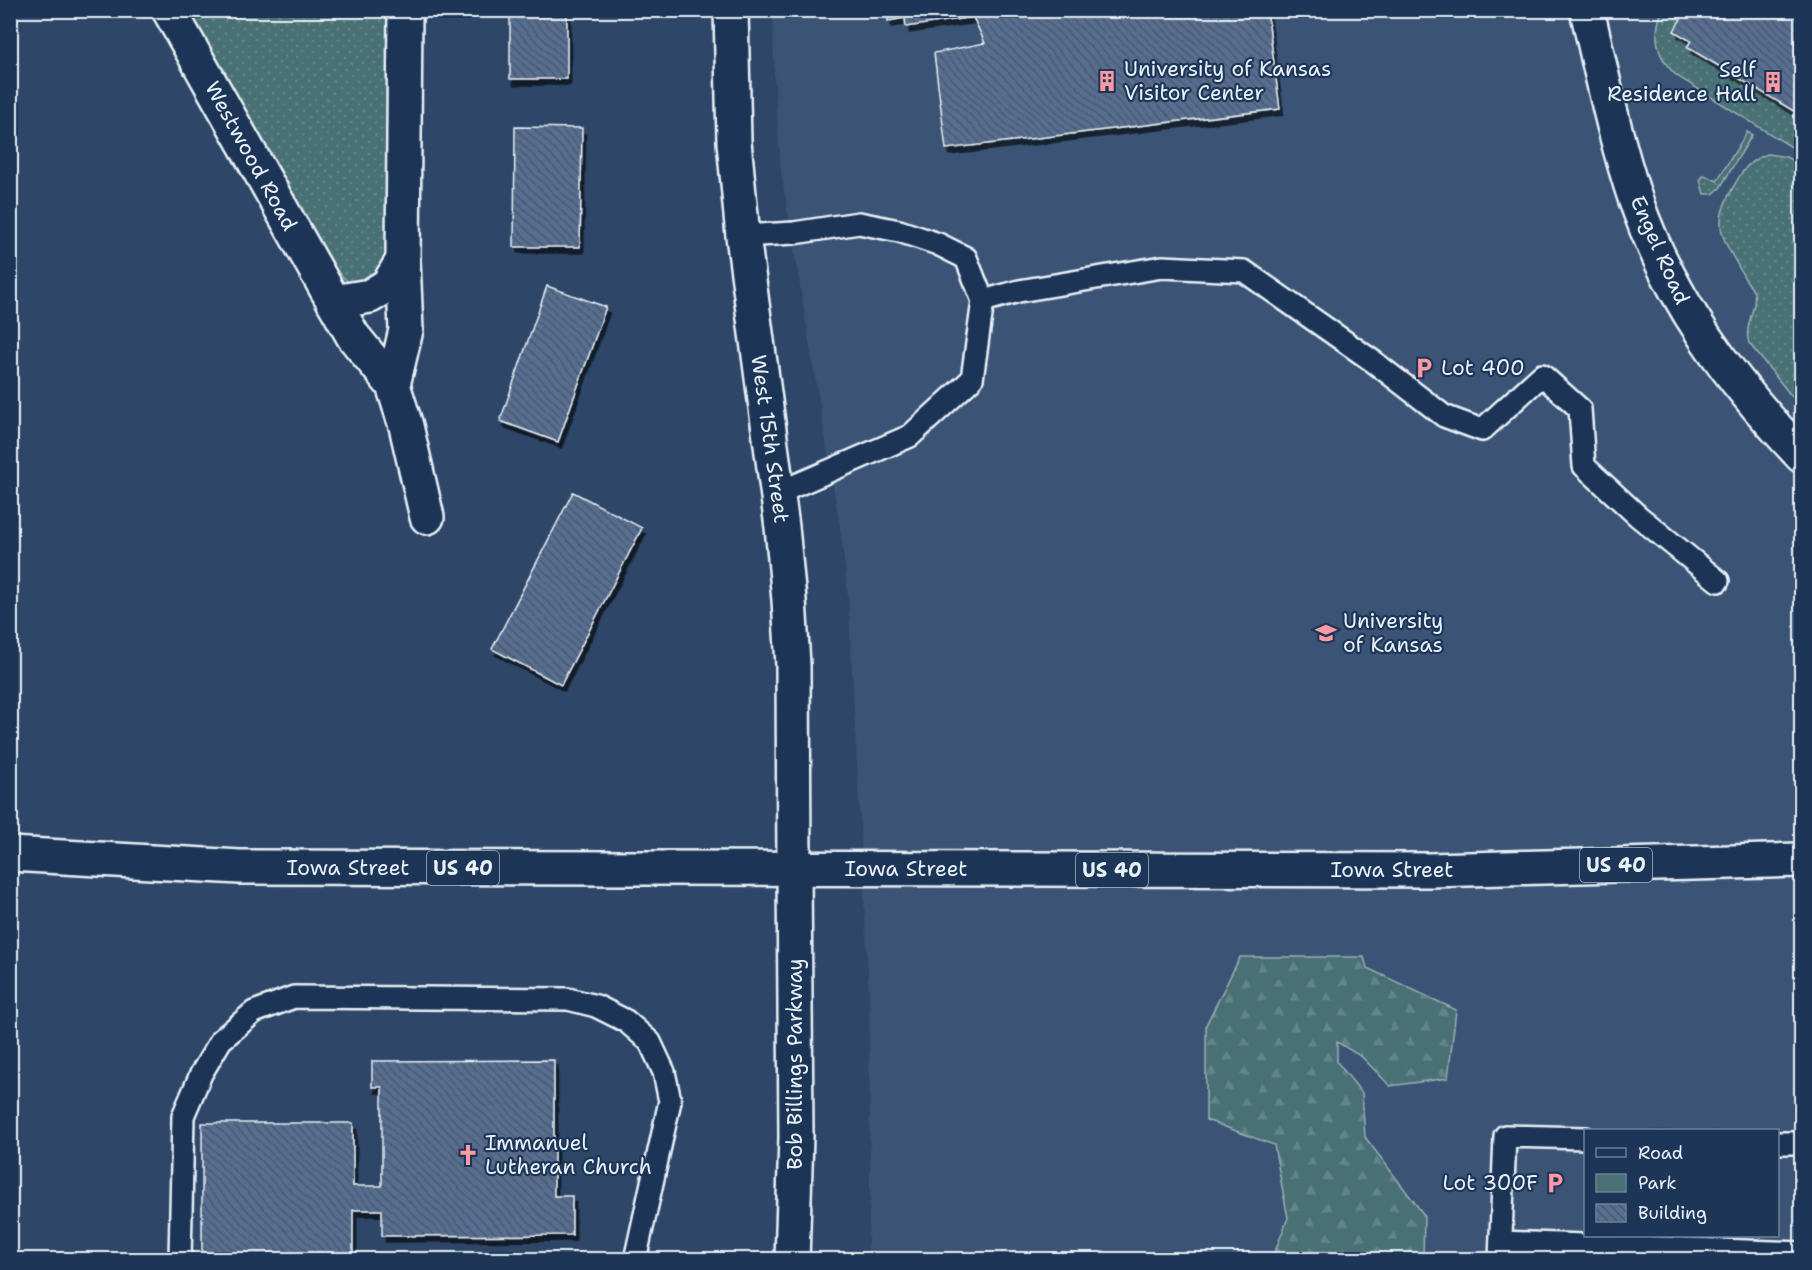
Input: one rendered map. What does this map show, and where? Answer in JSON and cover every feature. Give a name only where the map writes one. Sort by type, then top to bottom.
[{"type":"main road","name":"Westwood Road","points":[[169,10],[353,336],[393,385],[406,426],[427,517]]},
{"type":"main road","points":[[393,385],[406,330],[403,260],[405,10]]},
{"type":"main road","name":"West 15th Street","points":[[731,10],[734,142],[743,236],[778,493],[788,590],[793,665],[794,869]]},
{"type":"main road","name":"Engel Road","points":[[1587,10],[1622,155],[1637,203],[1661,261],[1690,316],[1722,364],[1761,414],[1802,456]]},
{"type":"main road","points":[[334,302],[370,296],[388,285],[403,260]]},
{"type":"main road","name":"Iowa Street","points":[[10,854],[240,867],[794,869],[1430,870],[1802,860]]},
{"type":"main road","name":"Bob Billings Parkway","points":[[792,1260],[796,1137],[794,869]]},
{"type":"lane","points":[[743,236],[794,233],[859,224],[899,231],[938,244],[966,258],[984,302],[972,379],[910,436],[778,493]]},
{"type":"lane","points":[[984,302],[1019,291],[1162,267],[1244,272],[1374,362],[1444,416],[1482,430],[1542,375],[1580,409],[1584,466],[1638,516],[1718,581]]},
{"type":"lane","points":[[180,1260],[183,1116],[201,1074],[221,1040],[254,1012],[294,997],[568,999],[596,1006],[626,1021],[650,1042],[664,1072],[669,1101],[663,1138],[635,1260]]},
{"type":"lane","points":[[1584,1138],[1505,1136],[1501,1251],[1802,1254]]},
{"type":"lane","points":[[1779,1143],[1802,1143]]},
{"type":"shaded area","name":"University of Kansas","points":[[773,11],[1801,11],[1801,1259],[867,1259],[870,1194],[869,995],[848,597],[841,534],[781,172],[774,76]]},
{"type":"green space","points":[[188,11],[390,11],[389,252],[383,266],[372,275],[358,282],[347,281],[337,271],[229,88]]},
{"type":"green space","points":[[1662,11],[1686,11],[1691,41],[1687,48],[1801,116],[1801,153],[1677,76],[1670,69],[1658,46],[1657,29]]},
{"type":"green space","points":[[1747,132],[1752,135],[1720,188],[1713,194],[1704,194],[1700,180],[1704,175],[1717,181]]},
{"type":"green space","points":[[1768,154],[1786,157],[1801,165],[1801,408],[1749,343],[1748,330],[1754,293],[1730,252],[1722,232],[1722,211],[1738,179],[1752,162]]},
{"type":"green space","points":[[1240,957],[1364,957],[1367,968],[1456,1010],[1448,1078],[1390,1086],[1362,1057],[1337,1042],[1337,1062],[1362,1093],[1365,1137],[1424,1215],[1423,1259],[1272,1259],[1288,1218],[1274,1145],[1206,1120],[1206,1025]]},
{"type":"building","points":[[510,10],[567,10],[567,79],[510,79]]},
{"type":"building","points":[[887,10],[1022,10],[906,27],[905,18],[888,21]]},
{"type":"building","name":"University of Kansas Visitor Center","points":[[1022,10],[1267,10],[1280,109],[946,149],[934,53],[985,43],[973,17]]},
{"type":"building","name":"Self Residence Hall","points":[[1686,10],[1802,11],[1802,116],[1687,47],[1691,41],[1674,31]]},
{"type":"building","points":[[515,127],[582,128],[580,247],[514,247]]},
{"type":"building","points":[[547,286],[606,307],[558,442],[500,421]]},
{"type":"building","points":[[573,492],[642,528],[561,685],[492,649]]},
{"type":"building","name":"Immanuel Lutheran Church","points":[[554,1060],[554,1196],[572,1196],[572,1235],[382,1236],[382,1210],[353,1210],[353,1258],[202,1258],[202,1123],[353,1123],[353,1186],[382,1186],[382,1087],[372,1087],[372,1061]]},
{"type":"place","name":"University of Kansas Visitor Center","points":[[1107,81]]},
{"type":"place","name":"Self Residence Hall","points":[[1773,82]]},
{"type":"place","name":"Lot 400","points":[[1424,368]]},
{"type":"place","name":"University of Kansas","points":[[1326,633]]},
{"type":"place","name":"Immanuel Lutheran Church","points":[[468,1155]]},
{"type":"place","name":"Lot 300F","points":[[1555,1183]]}]
